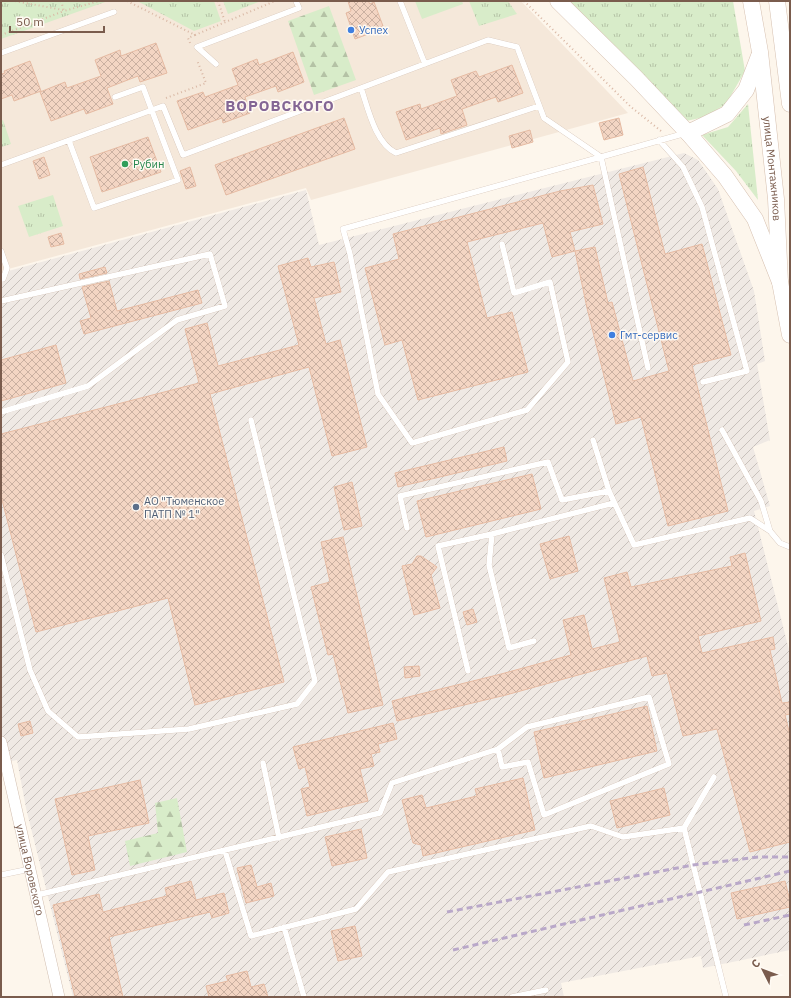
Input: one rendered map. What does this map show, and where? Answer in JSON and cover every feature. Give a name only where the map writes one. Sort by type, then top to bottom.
[{"type":"main road","points":[[558,1],[636,78],[688,133],[725,176],[755,219],[780,282]]},
{"type":"main road","name":"улица Монтажников","points":[[751,1],[760,52],[776,199],[780,282],[790,335]]},
{"type":"main road","points":[[777,1],[790,104]]},
{"type":"main road","points":[[688,133],[727,114],[746,90],[760,52]]},
{"type":"street","name":"улица Воровского","points":[[1,744],[31,869],[59,997]]},
{"type":"lane","points":[[216,64],[197,47],[298,8],[296,1]]},
{"type":"lane","points":[[400,1],[425,64]]},
{"type":"lane","points":[[1,52],[114,12]]},
{"type":"lane","points":[[1,165],[69,141],[151,107],[163,106],[183,155],[488,40],[517,47],[544,118],[601,156],[648,368]]},
{"type":"lane","points":[[69,141],[94,208],[178,180],[143,87],[115,97]]},
{"type":"lane","points":[[361,88],[380,138],[391,150],[396,153],[539,106]]},
{"type":"lane","points":[[502,244],[514,293],[550,282],[568,362],[526,410],[412,442],[378,394],[350,254],[343,229],[669,137],[688,133]]},
{"type":"lane","points":[[659,140],[683,167],[702,207],[747,371],[702,382]]},
{"type":"lane","points":[[1,251],[7,268],[4,278],[1,279]]},
{"type":"lane","points":[[1,301],[210,254],[226,306],[177,320],[88,386],[1,412]]},
{"type":"lane","points":[[1,555],[30,670],[48,711],[78,737],[189,729],[296,704],[315,681],[251,420]]},
{"type":"lane","points":[[722,430],[760,501],[770,531],[780,544],[790,547]]},
{"type":"lane","points":[[593,440],[609,491],[634,545],[750,518],[770,531]]},
{"type":"lane","points":[[407,528],[400,496],[548,462],[562,500],[609,491]]},
{"type":"lane","points":[[468,671],[438,546],[492,534],[614,502]]},
{"type":"lane","points":[[492,534],[489,565],[509,648],[534,642]]},
{"type":"lane","points":[[37,896],[380,813],[392,783],[498,749],[527,727],[649,697],[669,764],[544,815],[528,762],[502,767],[498,749]]},
{"type":"lane","points":[[262,763],[279,838]]},
{"type":"lane","points":[[714,777],[684,828],[726,997]]},
{"type":"lane","points":[[225,851],[251,936],[356,909],[388,872],[591,826],[623,837],[684,828]]},
{"type":"lane","points":[[1,875],[31,869]]},
{"type":"lane","points":[[284,927],[304,997]]},
{"type":"lane","points":[[512,997],[546,990]]},
{"type":"path","points":[[16,1],[64,11]]},
{"type":"path","points":[[61,1],[64,11]]},
{"type":"path","points":[[1,35],[64,11],[99,1]]},
{"type":"path","points":[[128,1],[194,35]]},
{"type":"path","points":[[218,1],[225,22]]},
{"type":"path","points":[[190,44],[188,38],[275,1]]},
{"type":"path","points":[[524,1],[630,107],[669,137]]},
{"type":"path","points":[[151,107],[206,83],[196,57]]},
{"type":"shaded area","points":[[1,1],[521,1],[628,113],[311,200],[306,188],[1,271]]},
{"type":"shaded area","points":[[684,153],[698,160],[718,189],[754,291],[765,361],[757,364],[770,440],[753,447],[770,506],[754,511],[790,654],[790,950],[703,968],[701,956],[561,983],[564,997],[73,997],[26,808],[17,760],[1,763],[1,273],[306,190],[319,245]]},
{"type":"green space","points":[[1,1],[108,1],[1,39]]},
{"type":"green space","points":[[137,1],[214,1],[221,21],[194,31]]},
{"type":"green space","points":[[223,1],[261,1],[228,14]]},
{"type":"green space","points":[[415,1],[462,1],[463,4],[422,19]]},
{"type":"green space","points":[[469,1],[508,1],[517,14],[479,26]]},
{"type":"green space","points":[[569,1],[733,1],[745,71],[726,104],[705,117],[686,121]]},
{"type":"green space","points":[[329,6],[356,80],[314,95],[288,21]]},
{"type":"green space","points":[[748,104],[758,200],[736,171],[702,135],[728,127]]},
{"type":"green space","points":[[3,120],[11,144],[1,147],[1,121]]},
{"type":"green space","points":[[53,195],[63,226],[29,237],[18,206]]},
{"type":"green space","points":[[177,798],[187,852],[130,866],[125,841],[158,833],[155,803]]},
{"type":"building","points":[[348,1],[368,1],[370,4],[374,2],[383,26],[370,31],[371,33],[355,39],[346,13],[351,11]]},
{"type":"building","points":[[156,43],[167,73],[140,82],[138,76],[107,88],[113,104],[86,114],[84,109],[51,121],[40,92],[65,82],[67,88],[101,76],[95,60],[120,50],[121,56]]},
{"type":"building","points":[[293,52],[304,82],[278,92],[276,86],[245,97],[250,113],[223,123],[222,118],[188,130],[177,101],[203,92],[205,97],[238,85],[232,69],[257,59],[259,65]]},
{"type":"building","points":[[30,61],[41,91],[14,101],[12,95],[1,99],[1,74],[5,73],[4,71]]},
{"type":"building","points":[[512,65],[523,93],[498,102],[496,97],[462,109],[467,125],[441,134],[440,128],[406,140],[396,112],[420,104],[421,109],[457,96],[451,80],[476,71],[479,77]]},
{"type":"building","points":[[344,118],[355,149],[226,195],[215,165]]},
{"type":"building","points":[[619,118],[623,135],[604,140],[599,123]]},
{"type":"building","points":[[530,130],[533,142],[512,148],[509,136]]},
{"type":"building","name":"Рубин","points":[[148,137],[161,172],[102,192],[90,157]]},
{"type":"building","points":[[44,157],[50,175],[39,179],[33,161]]},
{"type":"building","points":[[190,167],[196,186],[186,189],[180,171]]},
{"type":"building","points":[[643,167],[665,254],[702,244],[731,355],[692,365],[728,511],[668,526],[641,417],[616,424],[587,308],[575,251],[595,247],[608,303],[612,302],[633,381],[669,371],[619,174]]},
{"type":"building","points":[[593,185],[603,224],[570,232],[575,251],[552,257],[543,223],[467,242],[487,318],[512,312],[528,372],[418,400],[402,340],[385,345],[365,268],[399,259],[393,234],[560,191]]},
{"type":"building","points":[[61,233],[64,244],[51,247],[48,237]]},
{"type":"building","points":[[308,258],[311,267],[334,262],[341,292],[314,298],[326,344],[340,340],[367,447],[332,456],[309,367],[210,394],[284,682],[195,705],[168,598],[36,632],[1,496],[1,434],[199,383],[185,329],[207,323],[218,366],[299,345],[278,266]]},
{"type":"building","points":[[105,267],[107,273],[80,279],[79,274]]},
{"type":"building","points":[[109,281],[117,311],[198,290],[202,303],[84,334],[80,321],[91,318],[82,287]]},
{"type":"building","points":[[56,345],[66,383],[1,401],[1,360]]},
{"type":"building","points":[[504,447],[507,461],[398,487],[395,473]]},
{"type":"building","points":[[532,474],[541,509],[426,537],[417,501]]},
{"type":"building","points":[[352,482],[362,526],[344,530],[334,487]]},
{"type":"building","points":[[569,536],[578,571],[550,579],[540,544]]},
{"type":"building","points":[[343,537],[383,705],[348,713],[333,654],[328,655],[311,587],[330,582],[321,542]]},
{"type":"building","points":[[745,553],[761,621],[698,636],[702,653],[773,637],[775,649],[770,650],[782,703],[790,702],[790,714],[785,715],[790,735],[790,842],[750,852],[717,729],[683,736],[667,673],[652,676],[647,656],[506,695],[397,721],[392,701],[571,655],[563,620],[584,615],[592,649],[620,642],[604,578],[627,572],[631,587],[732,566],[730,557]]},
{"type":"building","points":[[417,556],[421,556],[437,567],[431,575],[440,608],[414,615],[402,566],[412,564]]},
{"type":"building","points":[[473,609],[477,622],[467,625],[463,612]]},
{"type":"building","points":[[419,666],[420,676],[405,678],[404,667]]},
{"type":"building","points":[[647,706],[657,751],[544,778],[534,732]]},
{"type":"building","points":[[30,721],[33,733],[21,736],[18,724]]},
{"type":"building","points":[[393,723],[397,739],[378,744],[380,752],[371,754],[374,766],[360,769],[368,801],[307,816],[301,789],[310,787],[305,767],[299,769],[293,747]]},
{"type":"building","points":[[523,778],[535,830],[423,856],[421,845],[413,843],[402,800],[422,795],[426,808],[477,796],[475,789]]},
{"type":"building","points":[[140,780],[149,823],[88,836],[95,870],[72,875],[55,799]]},
{"type":"building","points":[[664,788],[670,815],[617,828],[610,801]]},
{"type":"building","points":[[361,829],[367,858],[332,866],[325,837]]},
{"type":"building","points":[[251,865],[257,887],[271,883],[274,896],[246,903],[237,868]]},
{"type":"building","points":[[191,881],[196,900],[224,893],[229,913],[212,918],[210,912],[109,937],[123,997],[75,997],[53,905],[99,894],[103,912],[167,896],[165,888]]},
{"type":"building","points":[[785,881],[790,907],[737,919],[731,893]]},
{"type":"building","points":[[355,926],[362,956],[338,961],[331,931]]},
{"type":"building","points":[[247,971],[251,987],[264,984],[268,997],[209,997],[206,986],[228,981],[226,976]]},
{"type":"railway","points":[[447,912],[693,865],[758,857],[790,857]]},
{"type":"railway","points":[[453,950],[790,871]]},
{"type":"railway","points":[[744,925],[790,915]]},
{"type":"place","name":"Успех","points":[[351,30]]},
{"type":"place","name":"Рубин","points":[[125,164]]},
{"type":"place","name":"Гмт-сервис","points":[[612,335]]},
{"type":"place","name":"АО \"Тюменское ПАТП № 1\"","points":[[136,507]]},
{"type":"district","name":"ВОРОВСКОГО","points":[[280,106]]}]
